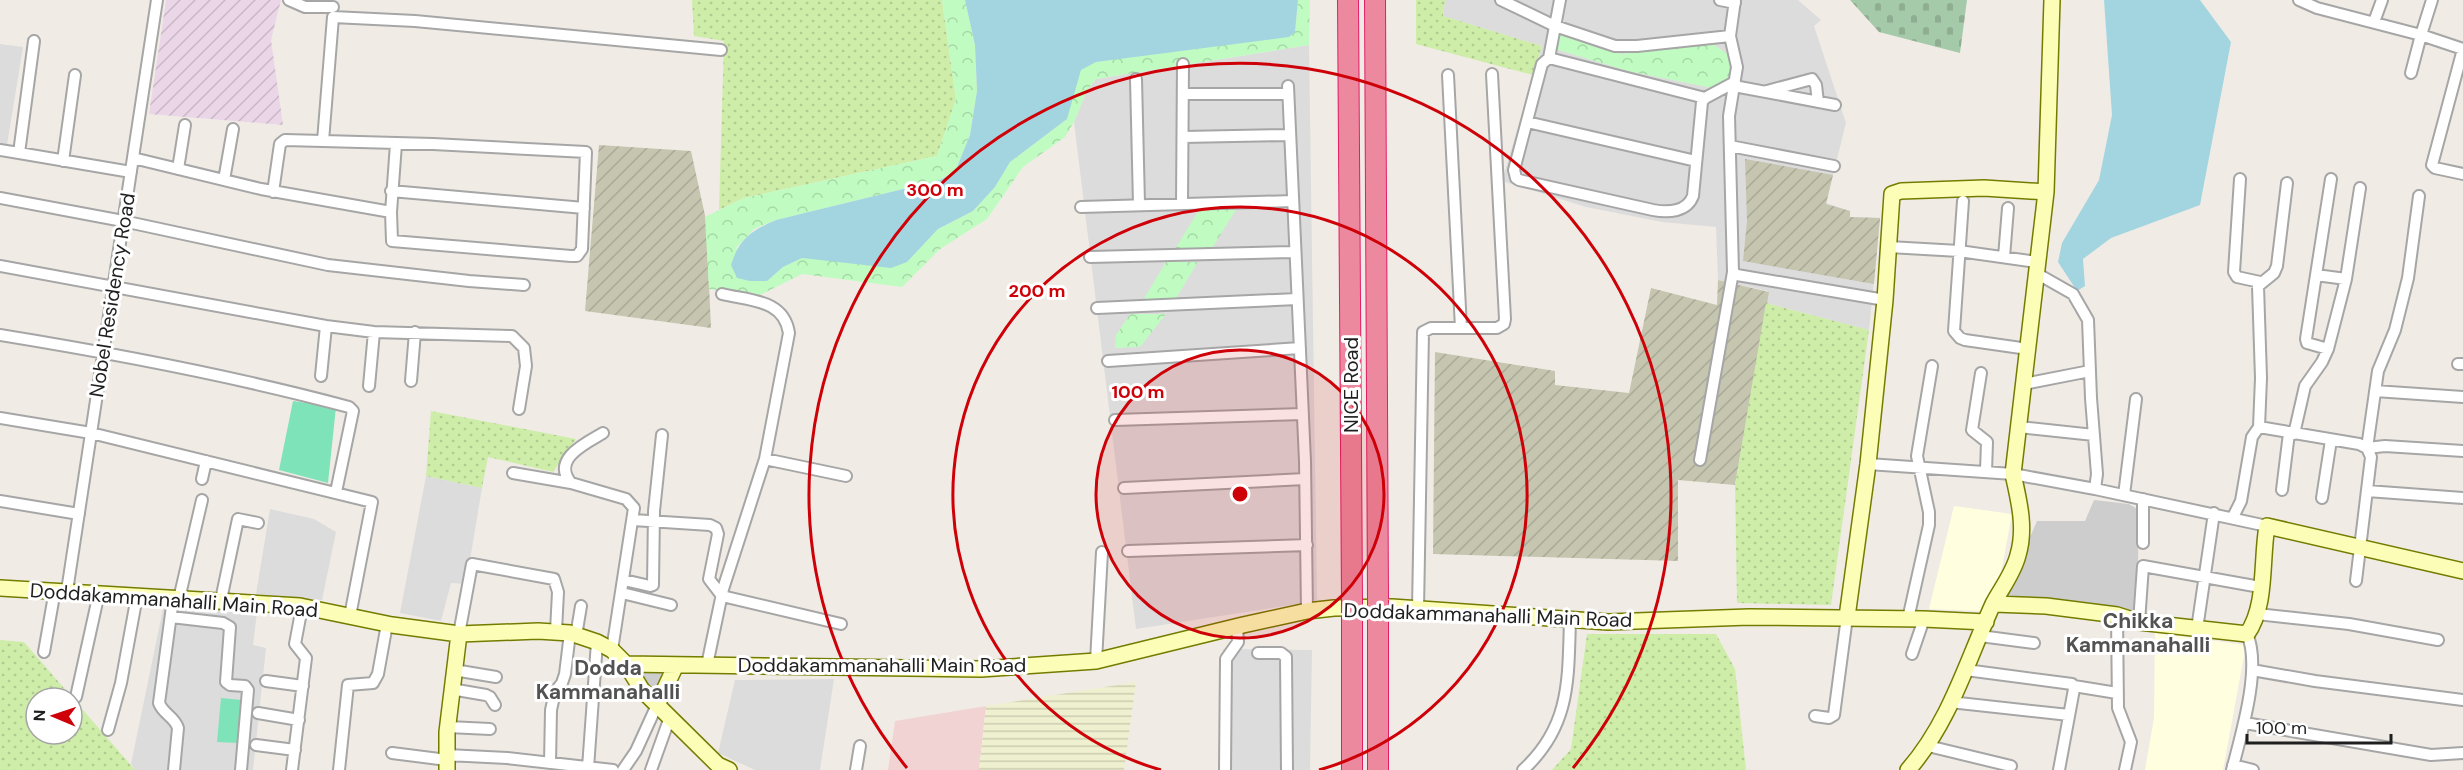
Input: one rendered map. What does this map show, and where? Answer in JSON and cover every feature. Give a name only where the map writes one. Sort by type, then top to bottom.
[{"type":"highway","name":"NICE Road","points":[[1348,0],[1352,770]]},
{"type":"highway","name":"NICE Road","points":[[1375,0],[1378,770]]},
{"type":"street","name":"Nobel Residency Road","points":[[44,652],[79,514],[157,0]]},
{"type":"street","points":[[290,0],[305,7],[333,8],[426,22],[722,50]]},
{"type":"street","points":[[1501,0],[1555,26],[1615,46],[1637,46],[1730,36]]},
{"type":"street","points":[[1560,0],[1549,58],[1542,64],[1514,170],[1516,178],[1653,210],[1668,212],[1678,209],[1691,200],[1701,107],[1705,98]]},
{"type":"street","points":[[1700,460],[1733,272],[1729,109],[1735,84],[1737,61],[1730,36],[1735,2],[1720,0]]},
{"type":"street","points":[[1908,770],[1928,746],[1966,670],[1994,604],[2018,556],[2022,513],[2013,474],[2046,192],[2052,0]]},
{"type":"street","points":[[2299,0],[2317,8],[2463,48],[2432,165],[2435,168],[2463,174]]},
{"type":"street","points":[[2374,22],[2382,0]]},
{"type":"street","points":[[2411,73],[2432,0]]},
{"type":"street","points":[[323,141],[333,8]]},
{"type":"street","points":[[19,153],[33,41]]},
{"type":"street","points":[[1549,58],[1705,98],[1735,84],[1763,92],[1834,105]]},
{"type":"street","points":[[1182,203],[1183,64]]},
{"type":"street","points":[[1418,609],[1422,337],[1424,332],[1431,328],[1497,328],[1504,324],[1505,319],[1492,74]]},
{"type":"street","points":[[63,161],[75,75]]},
{"type":"street","points":[[1448,75],[1461,328]]},
{"type":"street","points":[[1136,79],[1139,204]]},
{"type":"street","points":[[1763,92],[1812,79],[1816,85],[1818,102]]},
{"type":"street","points":[[1183,94],[1288,90],[1303,414],[1307,611]]},
{"type":"street","points":[[1527,122],[1696,161]]},
{"type":"street","points":[[178,169],[185,125]]},
{"type":"street","points":[[224,180],[233,129]]},
{"type":"street","points":[[1183,137],[1290,135]]},
{"type":"street","points":[[273,192],[280,144],[285,140],[581,150],[586,152],[587,156],[582,249],[577,256],[571,256],[392,241],[391,191],[396,144]]},
{"type":"street","points":[[1730,146],[1834,166]]},
{"type":"street","points":[[0,150],[131,172]]},
{"type":"street","points":[[133,158],[273,192],[391,212]]},
{"type":"street","points":[[2328,349],[2306,341],[2331,178]]},
{"type":"street","points":[[2240,179],[2234,272],[2237,277],[2260,282]]},
{"type":"street","points":[[2233,518],[2241,501],[2252,437],[2259,427],[2261,378],[2258,291],[2260,282],[2274,273],[2277,266],[2287,183]]},
{"type":"street","points":[[1815,717],[1833,718],[1834,715],[1868,464],[1885,300],[1892,194],[1896,191],[1984,188],[2046,192]]},
{"type":"street","points":[[2282,490],[2291,434],[2305,386],[2328,349],[2346,279],[2360,188]]},
{"type":"street","points":[[391,191],[584,208]]},
{"type":"street","points":[[2356,581],[2371,457],[2367,448],[2380,360],[2395,330],[2408,278],[2419,196]]},
{"type":"street","points":[[0,198],[350,268],[524,285]]},
{"type":"street","points":[[1081,207],[1293,201]]},
{"type":"street","points":[[1964,201],[1953,327],[1956,335],[1965,340],[2028,349]]},
{"type":"street","points":[[2004,257],[2008,208]]},
{"type":"street","points":[[1889,247],[1959,251],[2004,257],[2036,268],[2073,294],[2088,320],[2097,474],[2095,489]]},
{"type":"street","points":[[1090,257],[1295,252]]},
{"type":"street","points":[[0,266],[326,326],[374,332],[512,336],[524,348],[526,366],[519,409]]},
{"type":"street","points":[[1733,272],[1737,275],[1885,300]]},
{"type":"street","points":[[2316,275],[2346,279]]},
{"type":"street","points":[[707,665],[722,596],[765,459],[789,333],[783,314],[773,306],[722,294]]},
{"type":"street","points":[[1097,308],[1297,299]]},
{"type":"street","points":[[321,376],[326,326]]},
{"type":"street","points":[[369,386],[374,332]]},
{"type":"street","points":[[411,381],[415,332]]},
{"type":"street","points":[[0,335],[104,352],[289,391],[349,407],[353,411],[336,492]]},
{"type":"street","points":[[1108,362],[1300,348]]},
{"type":"street","points":[[1908,619],[1930,519],[1917,456],[1932,366]]},
{"type":"street","points":[[2024,384],[2090,371]]},
{"type":"street","points":[[1981,373],[1972,430],[1988,442],[1986,472]]},
{"type":"street","points":[[2375,391],[2463,397]]},
{"type":"street","points":[[2124,495],[2136,399]]},
{"type":"street","points":[[1115,420],[1303,414]]},
{"type":"street","points":[[0,418],[91,434],[372,502],[350,616]]},
{"type":"street","points":[[2019,426],[2094,435]]},
{"type":"street","points":[[2259,427],[2359,444],[2367,448],[2385,446],[2463,451]]},
{"type":"street","points":[[570,483],[565,471],[570,454],[603,433]]},
{"type":"street","points":[[624,580],[653,585],[654,521],[662,435]]},
{"type":"street","points":[[2322,498],[2331,440]]},
{"type":"street","points":[[765,459],[846,476]]},
{"type":"street","points":[[202,479],[206,461]]},
{"type":"street","points":[[1868,464],[2013,474],[2214,513],[2463,571]]},
{"type":"street","points":[[513,474],[570,483],[626,500],[634,508],[612,650]]},
{"type":"street","points":[[1124,488],[1305,479]]},
{"type":"street","points":[[2367,491],[2463,498]]},
{"type":"street","points":[[2143,499],[2143,543]]},
{"type":"street","points":[[174,770],[177,723],[161,710],[159,703],[178,599],[202,500]]},
{"type":"street","points":[[0,501],[79,514]]},
{"type":"street","points":[[2197,629],[2214,513]]},
{"type":"street","points":[[225,602],[222,595],[238,519],[258,523]]},
{"type":"street","points":[[633,520],[710,525],[716,528],[718,534],[709,579],[722,596],[841,624]]},
{"type":"street","points":[[2253,770],[2233,768],[2245,723],[2252,670],[2252,646],[2247,634],[2257,614],[2267,526]]},
{"type":"street","points":[[1128,550],[1307,545]]},
{"type":"street","points":[[1096,661],[1102,552]]},
{"type":"street","points":[[447,762],[451,689],[472,564],[554,579],[567,633],[565,674],[555,693],[551,710],[550,763]]},
{"type":"street","points":[[2139,622],[2143,566],[2260,587]]},
{"type":"street","name":"Doddakammanahalli Main Road","points":[[0,588],[302,607],[387,624],[459,634],[567,633],[597,642],[612,650],[626,664],[981,669],[1096,661],[1307,611],[1334,608],[1418,609],[1608,622],[1749,617],[1924,619],[1983,629]]},
{"type":"street","points":[[78,686],[99,593]]},
{"type":"street","points":[[622,593],[671,605]]},
{"type":"street","points":[[108,730],[121,683],[137,596]]},
{"type":"street","points":[[1994,604],[2046,606],[2117,615],[2139,622],[2247,634]]},
{"type":"street","points":[[567,633],[581,606]]},
{"type":"street","points":[[292,770],[306,658],[295,644],[302,607]]},
{"type":"street","points":[[2257,614],[2349,624],[2438,640]]},
{"type":"street","points":[[2117,615],[2118,708],[2131,742],[2125,770]]},
{"type":"street","points":[[176,618],[223,622],[230,627],[226,682],[230,685],[245,686],[248,690],[241,770]]},
{"type":"street","points":[[1912,654],[1924,619]]},
{"type":"street","points":[[1523,770],[1553,732],[1565,699],[1568,685],[1570,620]]},
{"type":"street","points":[[339,770],[348,685],[373,683],[378,674],[387,624]]},
{"type":"street","points":[[1225,770],[1226,659],[1238,642],[1237,627]]},
{"type":"street","points":[[1983,629],[2034,643]]},
{"type":"street","points":[[588,768],[597,642]]},
{"type":"street","points":[[1258,653],[1281,653],[1286,657],[1287,770]]},
{"type":"street","points":[[626,664],[642,690],[722,768]]},
{"type":"street","points":[[623,770],[636,752],[675,665]]},
{"type":"street","points":[[454,670],[496,677]]},
{"type":"street","points":[[1966,670],[2069,682],[2074,686],[2117,693]]},
{"type":"street","points":[[2252,670],[2314,681],[2463,700]]},
{"type":"street","points":[[266,681],[303,686]]},
{"type":"street","points":[[2059,770],[2074,686]]},
{"type":"street","points":[[451,689],[486,695],[495,705]]},
{"type":"street","points":[[1950,702],[2069,715]]},
{"type":"street","points":[[258,713],[299,720]]},
{"type":"street","points":[[651,770],[670,717]]},
{"type":"street","points":[[2245,723],[2431,755],[2463,753]]},
{"type":"street","points":[[448,727],[490,729]]},
{"type":"street","points":[[256,745],[295,750]]},
{"type":"street","points":[[856,770],[860,746]]},
{"type":"street","points":[[1928,746],[2011,766]]},
{"type":"street","points":[[392,753],[447,762],[550,763],[613,770]]},
{"type":"shaded area","points":[[166,0],[281,0],[271,40],[283,125],[149,114]]},
{"type":"shaded area","points":[[1445,0],[1798,0],[1821,20],[1814,26],[1846,123],[1826,203],[1850,211],[1850,217],[1880,218],[1869,330],[1766,303],[1768,291],[1718,280],[1716,227],[1662,222],[1586,207],[1502,181],[1542,46],[1443,16]]},
{"type":"shaded area","points":[[0,44],[23,47],[7,145],[0,144]]},
{"type":"shaded area","points":[[1309,45],[1317,601],[1136,629],[1074,122],[1087,90],[1096,79]]},
{"type":"shaded area","points":[[599,145],[691,151],[706,220],[711,328],[585,311]]},
{"type":"shaded area","points":[[1745,159],[1833,175],[1826,204],[1850,211],[1850,217],[1880,218],[1874,284],[1743,261],[1747,221]]},
{"type":"shaded area","points":[[1718,280],[1769,292],[1735,485],[1678,480],[1678,561],[1433,554],[1435,352],[1555,371],[1555,385],[1629,393],[1651,288],[1717,305]]},
{"type":"shaded area","points":[[426,476],[482,488],[466,584],[451,583],[441,621],[400,613]]},
{"type":"shaded area","points":[[2094,500],[2129,504],[2139,510],[2137,614],[2003,599],[2037,521],[2085,521]]},
{"type":"shaded area","points":[[1954,506],[2012,514],[1999,584],[1981,611],[1929,609]]},
{"type":"shaded area","points":[[270,509],[314,519],[336,532],[322,600],[256,594]]},
{"type":"shaded area","points":[[164,604],[257,613],[253,645],[266,648],[253,770],[135,770],[131,764]]},
{"type":"shaded area","points":[[2155,633],[2246,645],[2223,770],[2145,770],[2154,718]]},
{"type":"shaded area","points":[[1223,649],[1312,650],[1310,770],[1223,770]]},
{"type":"shaded area","points":[[667,670],[656,696],[637,671]]},
{"type":"shaded area","points":[[834,679],[820,770],[755,770],[718,753],[735,680]]},
{"type":"shaded area","points":[[1136,682],[1124,770],[979,770],[986,706]]},
{"type":"shaded area","points":[[986,706],[979,770],[888,770],[895,721]]},
{"type":"green space","points":[[692,0],[942,0],[956,99],[937,156],[744,198],[719,210],[724,41],[694,36]]},
{"type":"green space","points":[[942,0],[965,0],[975,45],[977,91],[970,135],[955,172],[940,180],[776,220],[754,229],[736,248],[767,281],[783,267],[801,258],[907,262],[938,229],[973,211],[995,187],[1010,162],[1067,119],[1080,70],[1096,62],[1295,32],[1298,0],[1310,0],[1309,45],[1096,79],[1087,90],[1065,137],[1023,167],[987,219],[940,249],[902,287],[802,274],[760,295],[709,289],[705,217],[744,198],[937,156],[956,99]]},
{"type":"green space","points":[[1416,0],[1445,0],[1443,16],[1542,46],[1533,75],[1416,44]]},
{"type":"green space","points":[[1850,0],[1967,0],[1960,53],[1879,32]]},
{"type":"green space","points":[[1558,33],[1621,54],[1710,42],[1730,56],[1733,66],[1727,80],[1712,88],[1628,71],[1555,49]]},
{"type":"green space","points":[[1200,208],[1237,208],[1211,250],[1174,251]]},
{"type":"green space","points":[[1166,262],[1198,262],[1175,300],[1142,302]]},
{"type":"green space","points":[[1766,303],[1869,330],[1831,605],[1737,603],[1735,485]]},
{"type":"green space","points":[[1130,314],[1166,314],[1140,347],[1115,348],[1116,335]]},
{"type":"green space","points":[[293,401],[336,407],[328,483],[279,470]]},
{"type":"green space","points":[[431,411],[576,439],[553,472],[488,457],[482,488],[426,476]]},
{"type":"green space","points":[[1587,634],[1716,634],[1735,669],[1746,770],[1552,770],[1571,749]]},
{"type":"green space","points":[[0,640],[24,642],[62,686],[24,686],[24,746],[84,746],[84,711],[135,770],[0,770]]},
{"type":"green space","points":[[221,698],[242,700],[238,743],[217,742]]},
{"type":"water","points":[[965,0],[1298,0],[1295,32],[1289,37],[1096,62],[1081,70],[1067,119],[1010,162],[995,187],[973,211],[938,229],[907,262],[891,268],[802,258],[783,267],[767,281],[737,278],[731,265],[734,256],[747,237],[767,224],[940,180],[955,172],[970,135],[977,91],[975,45]]},
{"type":"water","points":[[2104,0],[2200,0],[2231,42],[2200,205],[2111,238],[2083,259],[2085,286],[2077,291],[2058,262],[2062,243],[2099,180],[2112,115]]},
{"type":"district","name":"Chikka Kammanahalli","points":[[2138,633]]},
{"type":"district","name":"Dodda Kammanahalli","points":[[608,680]]}]
